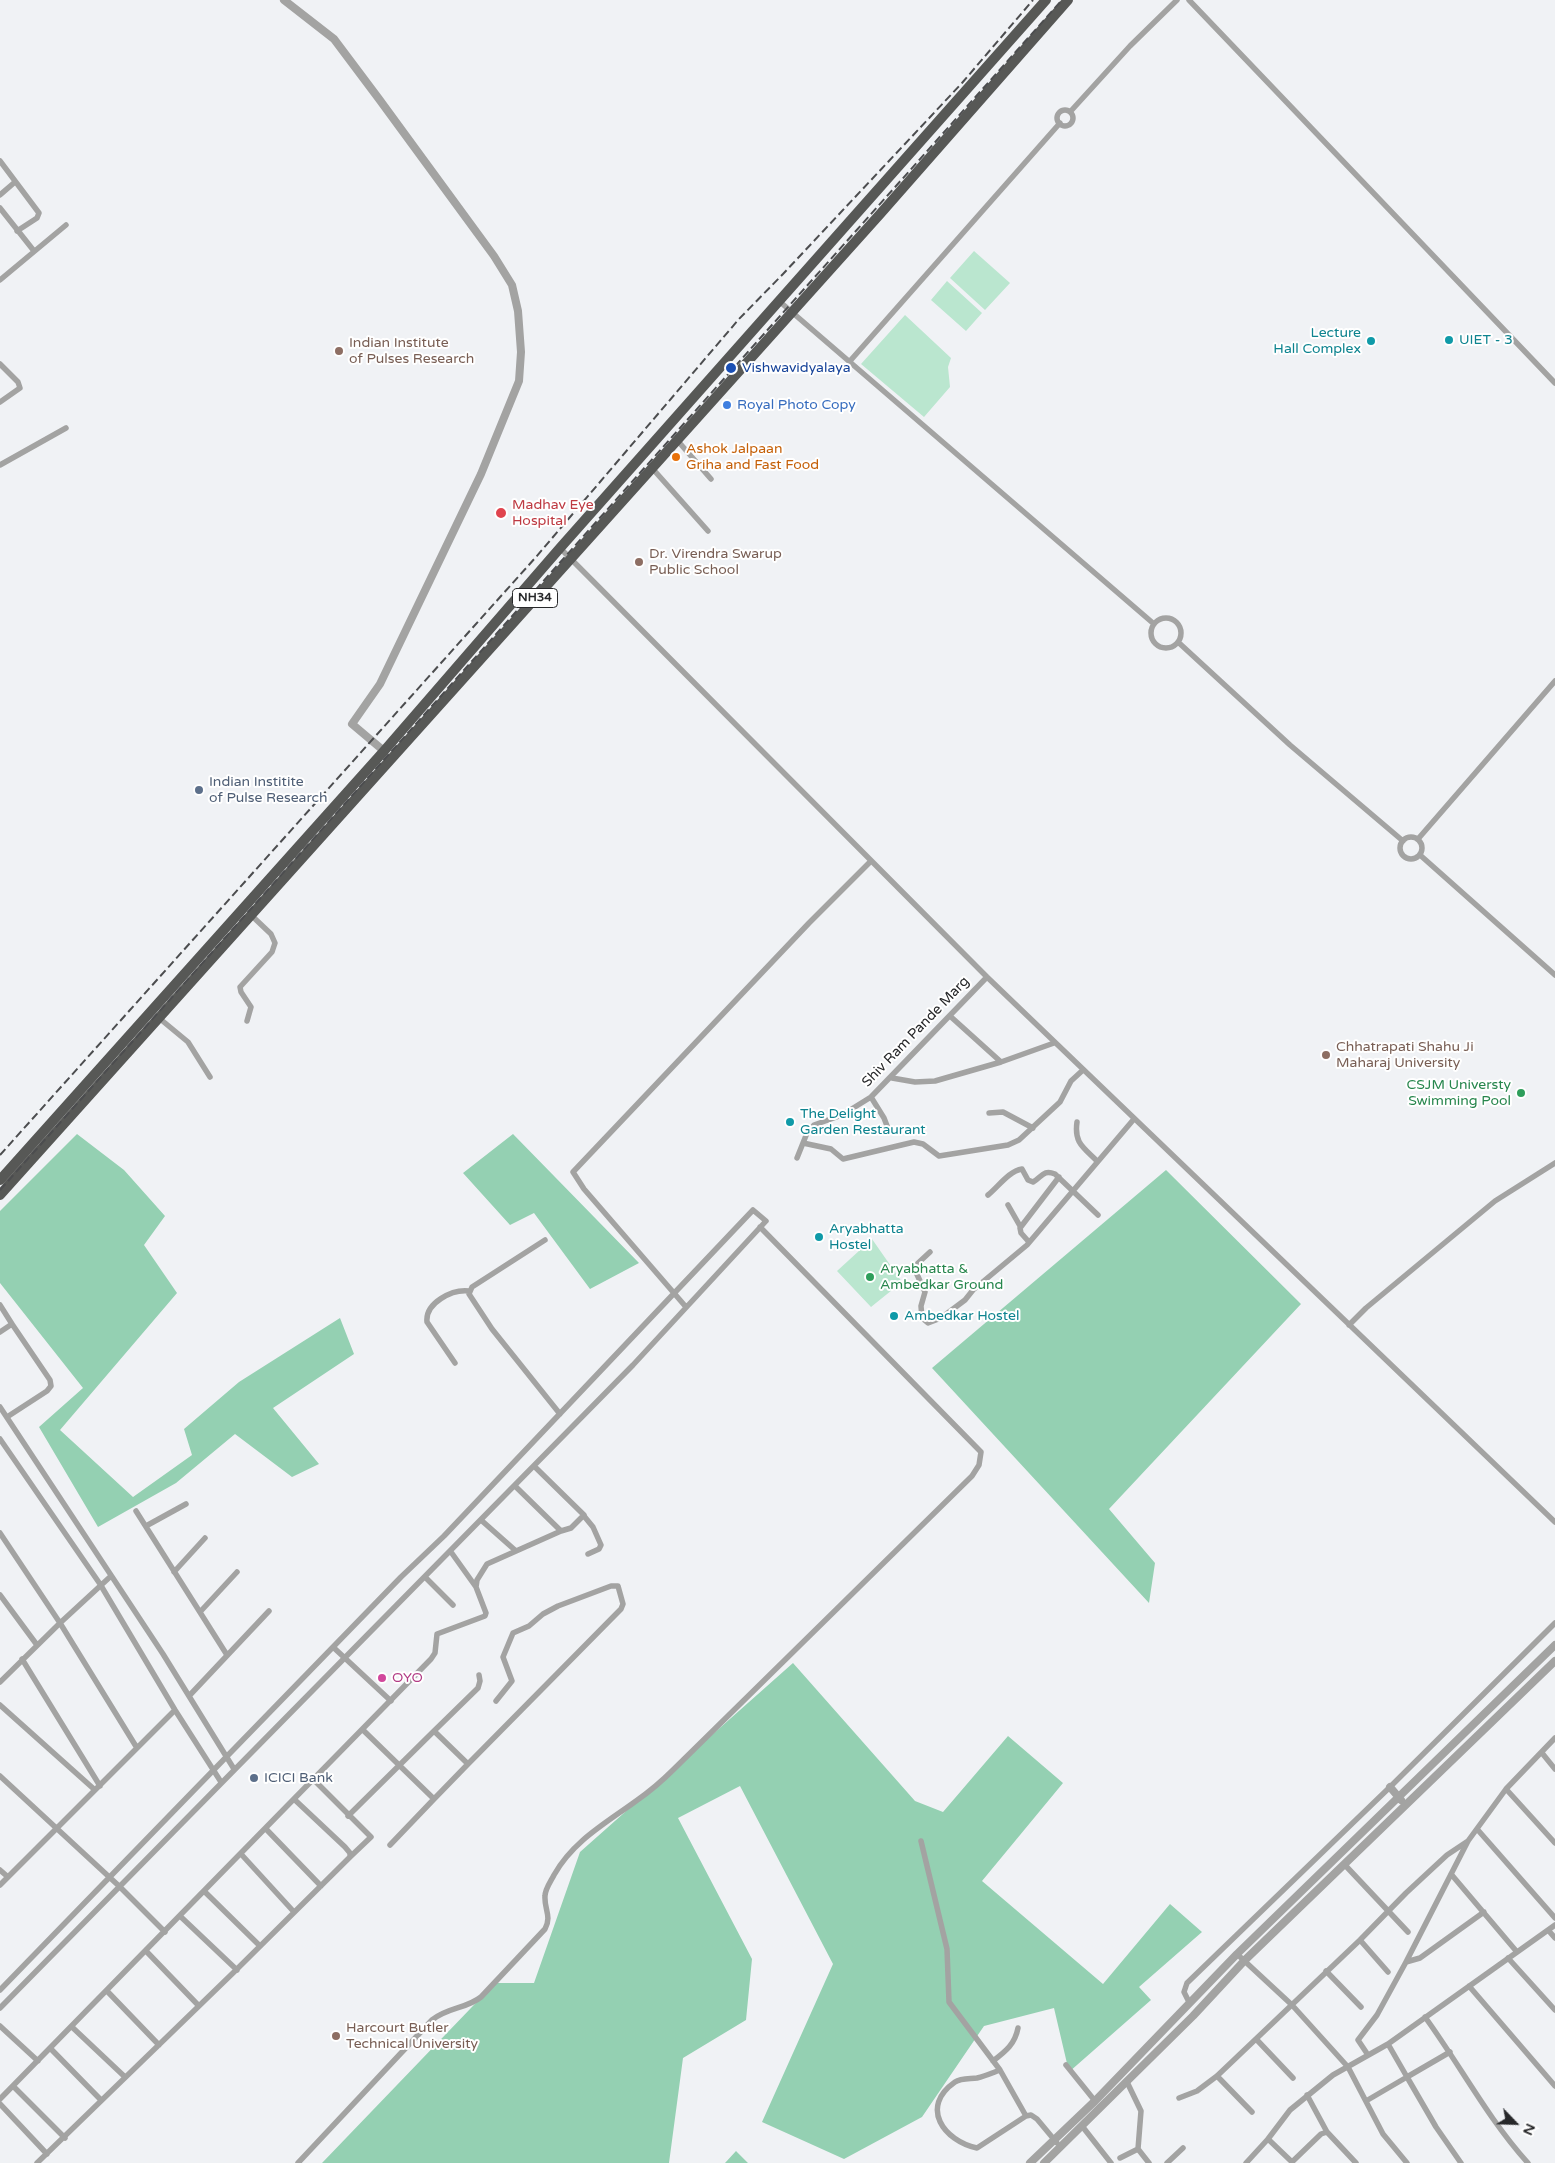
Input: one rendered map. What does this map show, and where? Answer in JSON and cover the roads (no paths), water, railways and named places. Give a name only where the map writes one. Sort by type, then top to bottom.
[{"type":"highway","name":"NH34","points":[[0,1195],[32,1151],[560,548],[1046,0]]},
{"type":"highway","name":"NH34","points":[[0,1180],[32,1151],[159,1018],[791,311],[881,213],[1068,0]]},
{"type":"street","points":[[284,0],[334,39],[379,98],[498,263],[512,285],[518,311],[521,352],[519,381],[495,441],[380,684],[352,724],[384,751]]},
{"type":"street","points":[[1070,112],[1130,46],[1177,0]]},
{"type":"street","points":[[1189,0],[1555,383]]},
{"type":"street","points":[[1063,110],[1070,112],[1073,119],[1070,123],[1065,126],[1060,123],[1058,116],[1060,112],[1063,110]]},
{"type":"street","points":[[850,361],[1060,123]]},
{"type":"street","points":[[0,161],[39,213],[37,218],[17,231]]},
{"type":"street","points":[[0,195],[16,182]]},
{"type":"street","points":[[0,208],[34,251]]},
{"type":"street","points":[[0,280],[66,225]]},
{"type":"street","points":[[779,301],[1154,624]]},
{"type":"street","points":[[0,364],[18,382],[20,388],[0,402]]},
{"type":"street","points":[[0,465],[66,428]]},
{"type":"street","points":[[677,440],[711,479]]},
{"type":"street","points":[[652,468],[708,531]]},
{"type":"street","points":[[560,548],[1054,1043],[1555,1522]]},
{"type":"street","points":[[1164,618],[1175,621],[1181,631],[1178,642],[1168,648],[1157,645],[1151,635],[1154,624],[1164,618]]},
{"type":"street","points":[[1178,642],[1290,745],[1403,841]]},
{"type":"street","points":[[1418,839],[1555,682]]},
{"type":"street","points":[[1410,837],[1418,839],[1422,847],[1420,855],[1412,859],[1404,857],[1400,849],[1403,841],[1410,837]]},
{"type":"street","points":[[1420,855],[1555,976]]},
{"type":"street","points":[[686,1307],[584,1189],[573,1172],[809,923],[871,861]]},
{"type":"street","points":[[248,1021],[251,1008],[240,987],[272,952],[275,943],[271,934],[251,915]]},
{"type":"street","name":"Shiv Ram Pande Marg","points":[[797,1158],[814,1125],[842,1115],[871,1097],[892,1078],[987,977]]},
{"type":"street","points":[[950,1016],[1001,1062]]},
{"type":"street","points":[[159,1018],[188,1042],[210,1077]]},
{"type":"street","points":[[892,1078],[915,1082],[931,1082],[1001,1062],[1054,1043]]},
{"type":"street","points":[[803,1144],[831,1149],[843,1159],[914,1142],[923,1144],[935,1155],[1013,1143],[1022,1138],[1060,1102],[1071,1081],[1083,1070]]},
{"type":"street","points":[[871,1097],[884,1118],[889,1131]]},
{"type":"street","points":[[989,1113],[1007,1113],[1033,1128]]},
{"type":"street","points":[[930,1252],[916,1265],[915,1270],[924,1288],[925,1296],[921,1306],[922,1318],[928,1322],[941,1318],[965,1300],[973,1290],[1029,1242],[1134,1118]]},
{"type":"street","points":[[1077,1122],[1075,1133],[1077,1140],[1097,1162]]},
{"type":"street","points":[[1349,1325],[1366,1308],[1495,1201],[1555,1163]]},
{"type":"street","points":[[988,1195],[1018,1169],[1022,1169],[1028,1180],[1033,1182],[1046,1172],[1052,1172],[1098,1215]]},
{"type":"street","points":[[1020,1226],[1059,1177]]},
{"type":"street","points":[[1008,1205],[1020,1226],[1021,1232],[1029,1242]]},
{"type":"street","points":[[0,1990],[333,1647],[444,1536],[754,1210],[766,1221],[633,1365],[451,1552],[344,1657],[0,2008]]},
{"type":"street","points":[[298,2163],[432,2020],[450,2009],[468,2005],[481,1997],[545,1929],[549,1915],[545,1900],[546,1890],[560,1865],[575,1848],[601,1825],[660,1782],[977,1469],[981,1452],[760,1227]]},
{"type":"street","points":[[455,1362],[427,1322],[426,1314],[430,1307],[453,1292],[469,1291],[544,1240]]},
{"type":"street","points":[[469,1291],[468,1294],[492,1329],[560,1414]]},
{"type":"street","points":[[0,1305],[50,1380],[51,1386],[47,1391],[6,1417]]},
{"type":"street","points":[[0,1332],[12,1324]]},
{"type":"street","points":[[0,1407],[189,1696],[234,1769]]},
{"type":"street","points":[[0,1439],[100,1584],[175,1710],[221,1782]]},
{"type":"street","points":[[534,1466],[593,1527],[601,1545],[588,1554]]},
{"type":"street","points":[[515,1486],[561,1531]]},
{"type":"street","points":[[146,1526],[186,1504]]},
{"type":"street","points":[[136,1511],[227,1655]]},
{"type":"street","points":[[476,1587],[477,1580],[487,1564],[561,1531],[572,1528],[584,1516]]},
{"type":"street","points":[[481,1520],[516,1551]]},
{"type":"street","points":[[0,1533],[60,1623],[137,1748]]},
{"type":"street","points":[[174,1572],[205,1538]]},
{"type":"street","points":[[0,2099],[391,1701],[433,1656],[437,1634],[486,1614],[476,1587],[451,1552]]},
{"type":"street","points":[[200,1612],[237,1572]]},
{"type":"street","points":[[0,1682],[100,1584],[111,1576]]},
{"type":"street","points":[[425,1577],[453,1605]]},
{"type":"street","points":[[390,1845],[621,1609],[624,1604],[618,1586],[611,1586],[558,1606],[543,1614],[529,1626],[513,1633],[503,1658],[512,1682],[496,1700]]},
{"type":"street","points":[[0,1595],[37,1645]]},
{"type":"street","points":[[0,1608],[5,1603]]},
{"type":"street","points":[[189,1696],[268,1611]]},
{"type":"street","points":[[1044,2163],[1082,2126],[1186,1996],[1237,1954],[1263,1929],[1555,1623]]},
{"type":"street","points":[[1186,1996],[1187,1983],[1555,1645]]},
{"type":"street","points":[[333,1647],[391,1701]]},
{"type":"street","points":[[22,1659],[97,1788]]},
{"type":"street","points":[[1030,2163],[1054,2140],[1127,2082],[1269,1936],[1555,1661]]},
{"type":"street","points":[[348,1816],[478,1688],[479,1675]]},
{"type":"street","points":[[0,1705],[97,1788]]},
{"type":"street","points":[[0,1885],[175,1710]]},
{"type":"street","points":[[363,1730],[434,1799]]},
{"type":"street","points":[[434,1731],[468,1764]]},
{"type":"street","points":[[1368,2055],[1358,2040],[1376,2015],[1406,1962],[1468,1841],[1506,1789],[1555,1738]]},
{"type":"street","points":[[1542,1753],[1555,1769]]},
{"type":"street","points":[[0,1776],[110,1877],[165,1932]]},
{"type":"street","points":[[38,2163],[371,1837],[314,1780]]},
{"type":"street","points":[[1506,1789],[1555,1843]]},
{"type":"street","points":[[1394,1792],[1406,1805]]},
{"type":"street","points":[[295,1800],[346,1847],[350,1857]]},
{"type":"street","points":[[266,1829],[321,1886]]},
{"type":"street","points":[[1477,1829],[1555,1918]]},
{"type":"street","points":[[1179,2098],[1197,2091],[1217,2076],[1257,2040],[1447,1854],[1468,1841]]},
{"type":"street","points":[[921,1842],[947,1950],[949,2002],[1000,2070],[1026,2116]]},
{"type":"street","points":[[241,1854],[294,1912]]},
{"type":"street","points":[[1344,1864],[1408,1932]]},
{"type":"street","points":[[0,1870],[8,1877]]},
{"type":"street","points":[[1451,1874],[1517,1952]]},
{"type":"street","points":[[205,1892],[260,1946]]},
{"type":"street","points":[[1406,1962],[1420,1958],[1484,1912]]},
{"type":"street","points":[[180,1916],[237,1970]]},
{"type":"street","points":[[1246,2163],[1290,2110],[1307,2095],[1333,2075],[1388,2044],[1555,1925]]},
{"type":"street","points":[[1263,1929],[1269,1936]]},
{"type":"street","points":[[1548,1930],[1555,1938]]},
{"type":"street","points":[[1360,1940],[1388,1972]]},
{"type":"street","points":[[146,1951],[200,2006]]},
{"type":"street","points":[[1237,1954],[1292,2005],[1348,2067],[1384,2134],[1407,2163]]},
{"type":"street","points":[[1508,1958],[1555,2010]]},
{"type":"street","points":[[1326,1971],[1360,2007]]},
{"type":"street","points":[[1469,1986],[1555,2086]]},
{"type":"street","points":[[107,1991],[159,2044]]},
{"type":"street","points":[[1425,2017],[1490,2115],[1528,2163]]},
{"type":"street","points":[[0,2026],[38,2061]]},
{"type":"street","points":[[72,2027],[124,2077]]},
{"type":"street","points":[[993,2061],[1011,2046],[1018,2028]]},
{"type":"street","points":[[1257,2040],[1294,2078]]},
{"type":"street","points":[[1388,2044],[1436,2127],[1461,2163]]},
{"type":"street","points":[[50,2048],[101,2100]]},
{"type":"street","points":[[1366,2101],[1450,2052]]},
{"type":"street","points":[[1066,2065],[1098,2104]]},
{"type":"street","points":[[1000,2070],[976,2078],[959,2080],[952,2084],[943,2093],[936,2105],[941,2126],[953,2136],[978,2148],[1026,2116],[1031,2115],[1037,2119],[1060,2147]]},
{"type":"street","points":[[1217,2076],[1252,2112]]},
{"type":"street","points":[[1127,2082],[1141,2111],[1138,2149],[1150,2163]]},
{"type":"street","points":[[13,2086],[65,2138]]},
{"type":"street","points":[[1307,2095],[1327,2132],[1356,2163]]},
{"type":"street","points":[[0,2104],[47,2154]]},
{"type":"street","points":[[1082,2126],[1111,2163]]},
{"type":"street","points":[[1268,2138],[1292,2163],[1321,2134],[1327,2132]]},
{"type":"street","points":[[1167,2163],[1183,2148]]},
{"type":"street","points":[[1120,2158],[1138,2149]]},
{"type":"railway","points":[[0,1155],[536,557],[739,319],[962,83],[1033,0]]},
{"type":"railway","points":[[0,1190],[1062,0]]},
{"type":"place","name":"UIET - 3","points":[[1449,340]]},
{"type":"place","name":"Lecture Hall Complex","points":[[1371,341]]},
{"type":"place","name":"Indian Institute of Pulses Research","points":[[339,351]]},
{"type":"place","name":"Vishwavidyalaya","points":[[731,368]]},
{"type":"place","name":"Royal Photo Copy","points":[[727,405]]},
{"type":"place","name":"Ashok Jalpaan Griha and Fast Food","points":[[676,457]]},
{"type":"place","name":"Madhav Eye Hospital","points":[[501,513]]},
{"type":"place","name":"Dr. Virendra Swarup Public School","points":[[639,562]]},
{"type":"place","name":"Indian Institite of Pulse Research","points":[[199,790]]},
{"type":"place","name":"Chhatrapati Shahu Ji Maharaj University","points":[[1326,1055]]},
{"type":"place","name":"CSJM Universty Swimming Pool","points":[[1521,1093]]},
{"type":"place","name":"The Delight Garden Restaurant","points":[[790,1122]]},
{"type":"place","name":"Aryabhatta Hostel","points":[[819,1237]]},
{"type":"place","name":"Aryabhatta & Ambedkar Ground","points":[[870,1277]]},
{"type":"place","name":"Ambedkar Hostel","points":[[894,1316]]},
{"type":"place","name":"OYO","points":[[382,1678]]},
{"type":"place","name":"ICICI Bank","points":[[254,1778]]},
{"type":"place","name":"Harcourt Butler Technical University","points":[[336,2036]]}]
